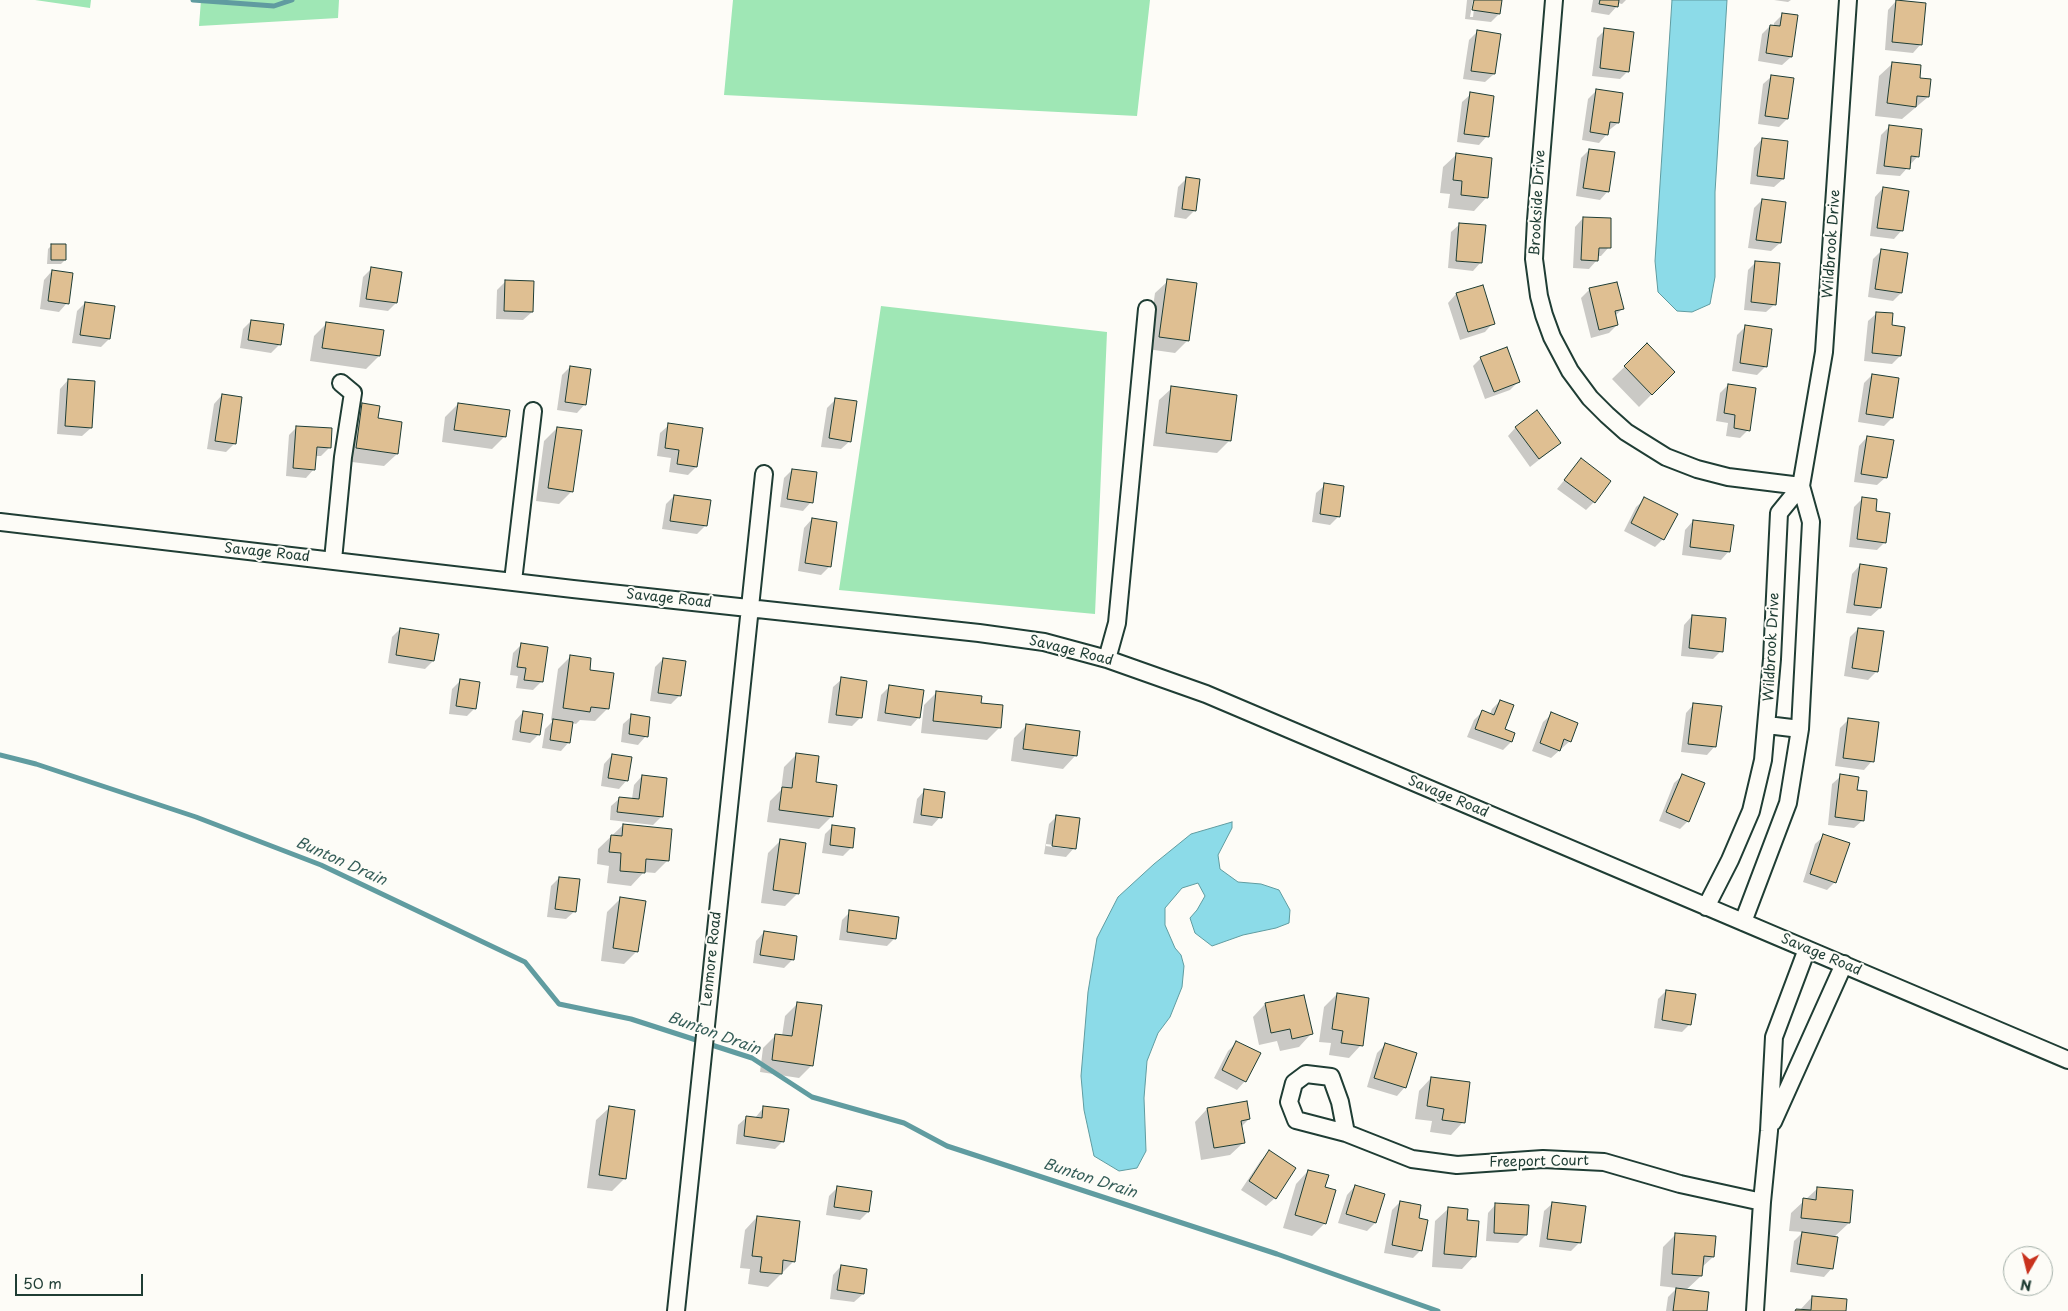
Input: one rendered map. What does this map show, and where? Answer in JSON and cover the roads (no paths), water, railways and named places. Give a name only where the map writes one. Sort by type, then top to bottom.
[{"type":"street","name":"Brookside Drive","points":[[1554,0],[1534,259],[1539,296],[1552,337],[1570,371],[1590,398],[1626,432],[1666,457],[1697,469],[1728,477],[1801,486]]},
{"type":"street","name":"Wildbrook Drive","points":[[1743,922],[1788,803],[1800,729],[1811,522],[1801,486],[1824,352],[1848,0]]},
{"type":"street","points":[[1107,659],[1117,618],[1147,309]]},
{"type":"street","points":[[333,560],[343,457],[353,393],[341,383]]},
{"type":"street","points":[[513,581],[533,411]]},
{"type":"street","name":"Lenmore Road","points":[[676,1311],[764,474]]},
{"type":"street","name":"Wildbrook Drive","points":[[1706,907],[1730,860],[1751,811],[1763,760],[1772,659],[1779,513],[1801,486]]},
{"type":"street","name":"Savage Road","points":[[0,522],[1044,642],[1107,659],[1206,694],[2068,1060]]},
{"type":"street","points":[[1767,725],[1800,729]]},
{"type":"street","points":[[1754,1311],[1769,1131],[1774,1037],[1808,949]]},
{"type":"street","points":[[1769,1131],[1844,964]]},
{"type":"street","name":"Freeport Court","points":[[1346,1133],[1412,1159],[1457,1165],[1543,1159],[1604,1162],[1680,1184],[1762,1202]]},
{"type":"water","points":[[1672,0],[1727,0],[1715,192],[1715,277],[1710,304],[1692,312],[1677,311],[1658,292],[1655,261]]},
{"type":"water","points":[[1232,822],[1232,828],[1218,855],[1220,869],[1238,882],[1261,884],[1279,890],[1290,910],[1289,923],[1276,928],[1243,935],[1212,946],[1195,933],[1190,918],[1205,896],[1198,883],[1182,888],[1165,908],[1165,925],[1175,948],[1181,955],[1184,966],[1182,987],[1170,1017],[1158,1033],[1147,1061],[1144,1098],[1146,1151],[1137,1168],[1119,1171],[1094,1156],[1084,1110],[1081,1076],[1088,992],[1097,938],[1118,897],[1154,864],[1191,834]]},
{"type":"waterway","points":[[193,0],[274,6],[292,0]]},
{"type":"waterway","name":"Bunton Drain","points":[[0,755],[36,764],[196,817],[321,865],[525,962],[559,1004],[631,1019],[752,1058],[812,1097],[904,1123],[947,1146],[1277,1254],[1438,1311]]}]
